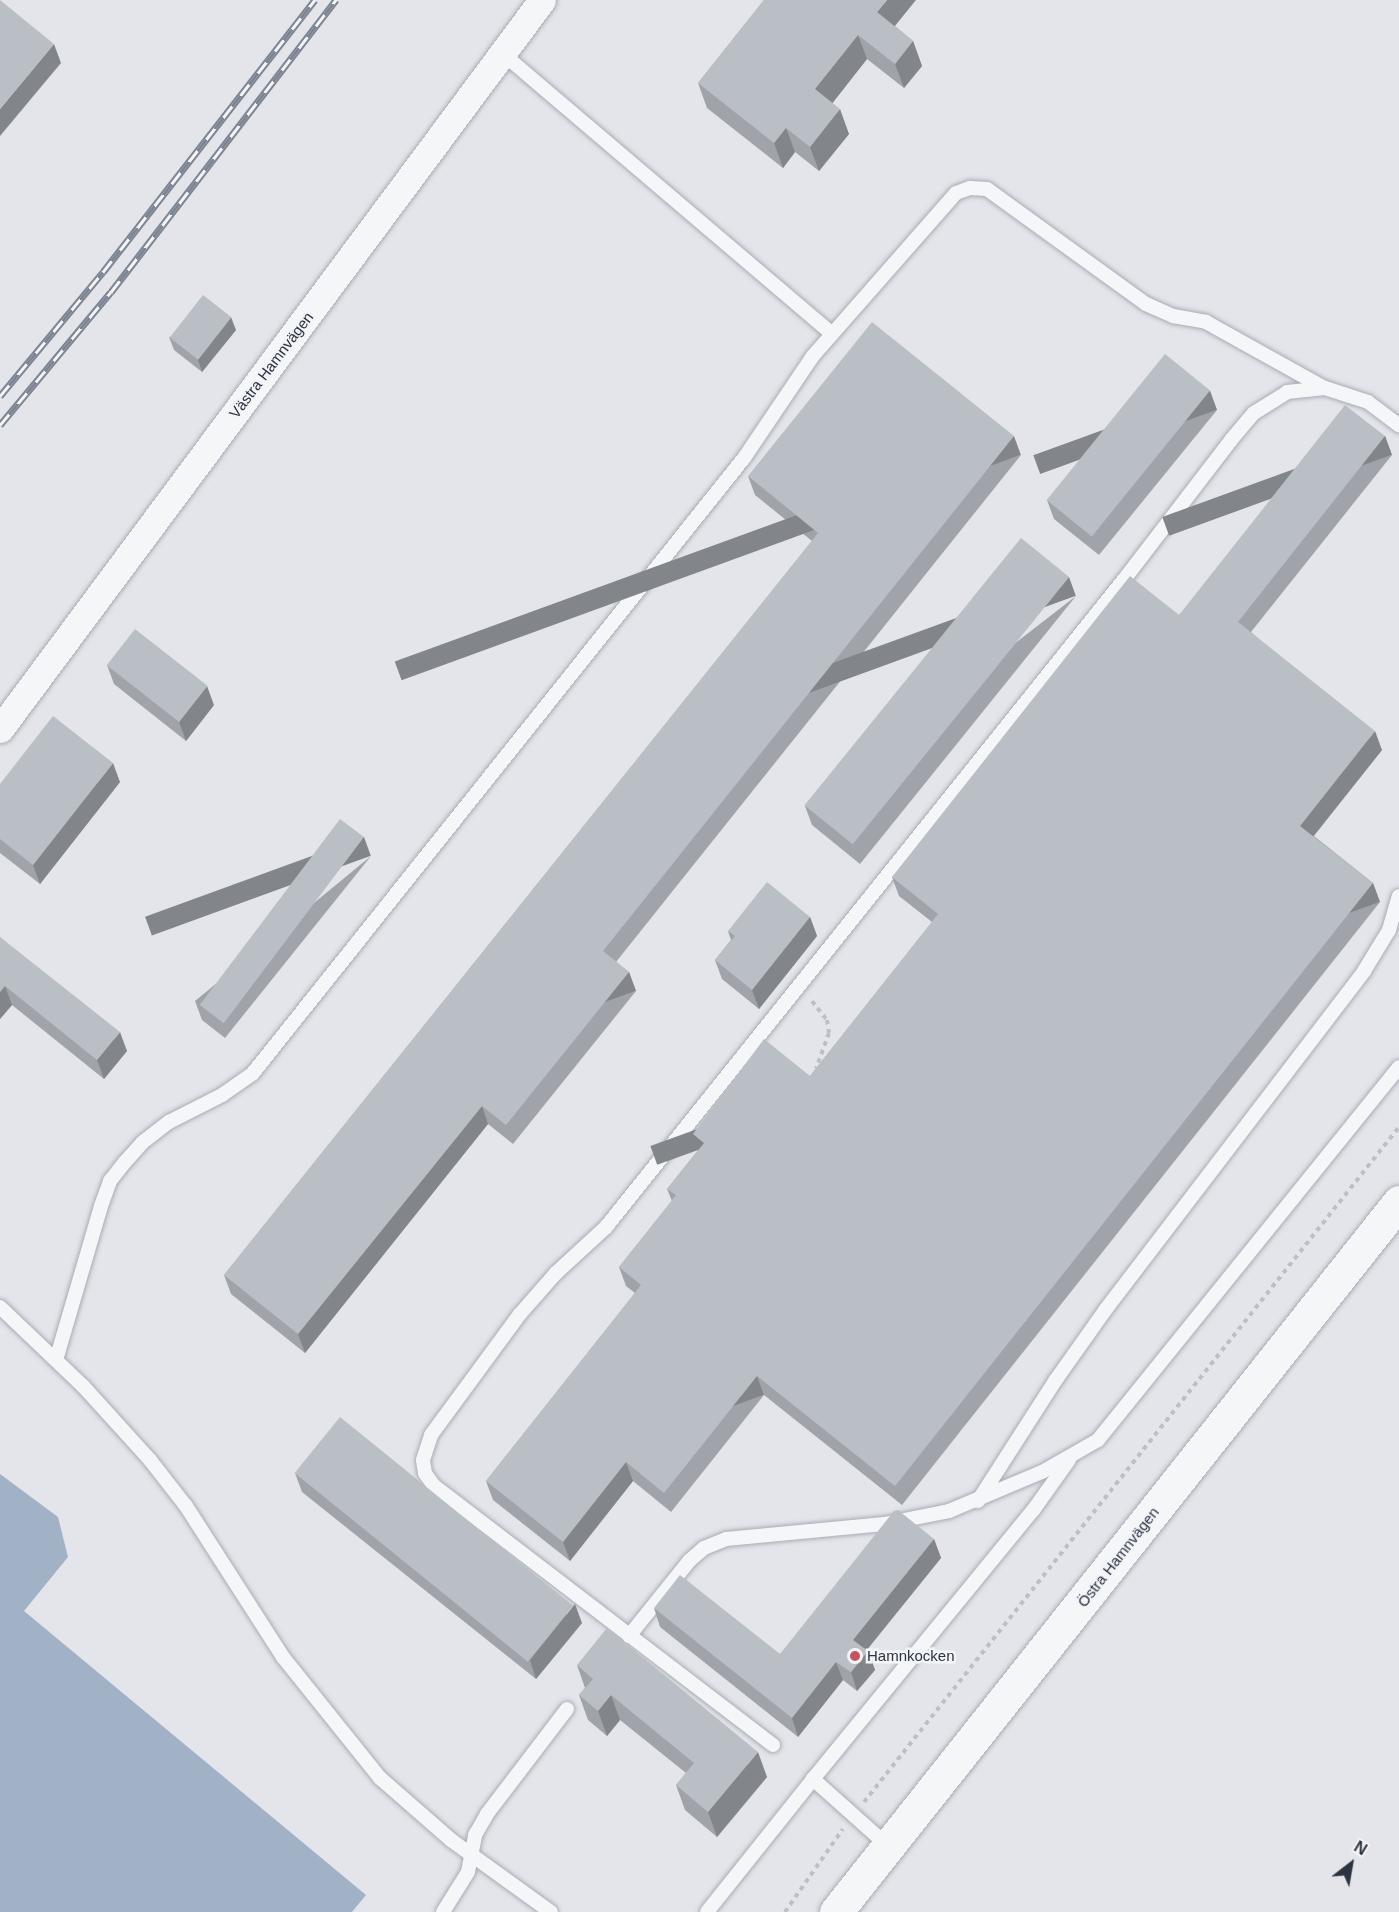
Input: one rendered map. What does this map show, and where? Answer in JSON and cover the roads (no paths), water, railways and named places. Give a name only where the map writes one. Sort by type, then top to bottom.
[{"type":"street","name":"Västra Hamnvägen","points":[[0,729],[542,0]]},
{"type":"street","name":"Östra Hamnvägen","points":[[836,1912],[1399,1202]]},
{"type":"lane","points":[[502,54],[832,334]]},
{"type":"lane","points":[[56,1360],[100,1206],[115,1175],[143,1142],[170,1122],[222,1095],[253,1073],[275,1048],[744,458],[800,374],[832,334],[956,194],[970,188],[987,189],[1146,304],[1173,316],[1206,322],[1325,388],[1368,402],[1399,425]]},
{"type":"lane","points":[[773,1745],[434,1486],[425,1473],[423,1460],[426,1448],[442,1418],[520,1314],[556,1273],[606,1227],[1126,577],[1231,440],[1268,402],[1287,392],[1325,388]]},
{"type":"lane","points":[[978,1500],[1055,1381],[1106,1309],[1364,971],[1389,930],[1399,897]]},
{"type":"lane","points":[[629,1636],[689,1561],[704,1548],[726,1539],[918,1519],[978,1500],[1071,1458],[1098,1440],[1119,1418],[1399,1067]]},
{"type":"lane","points":[[0,1307],[117,1422],[186,1506],[283,1657],[347,1740],[380,1778],[470,1854],[550,1912]]},
{"type":"lane","points":[[707,1912],[1034,1509],[1071,1458]]},
{"type":"lane","points":[[443,1912],[468,1872],[470,1854],[476,1835],[487,1814],[567,1709]]},
{"type":"lane","points":[[813,1779],[888,1846]]},
{"type":"water","points":[[0,1474],[58,1517],[68,1557],[24,1611],[366,1895],[352,1912],[0,1912]]},
{"type":"railway","points":[[0,396],[103,272],[315,0]]},
{"type":"railway","points":[[0,425],[111,292],[336,0]]},
{"type":"place","name":"Hamnkocken","points":[[855,1656]]}]
